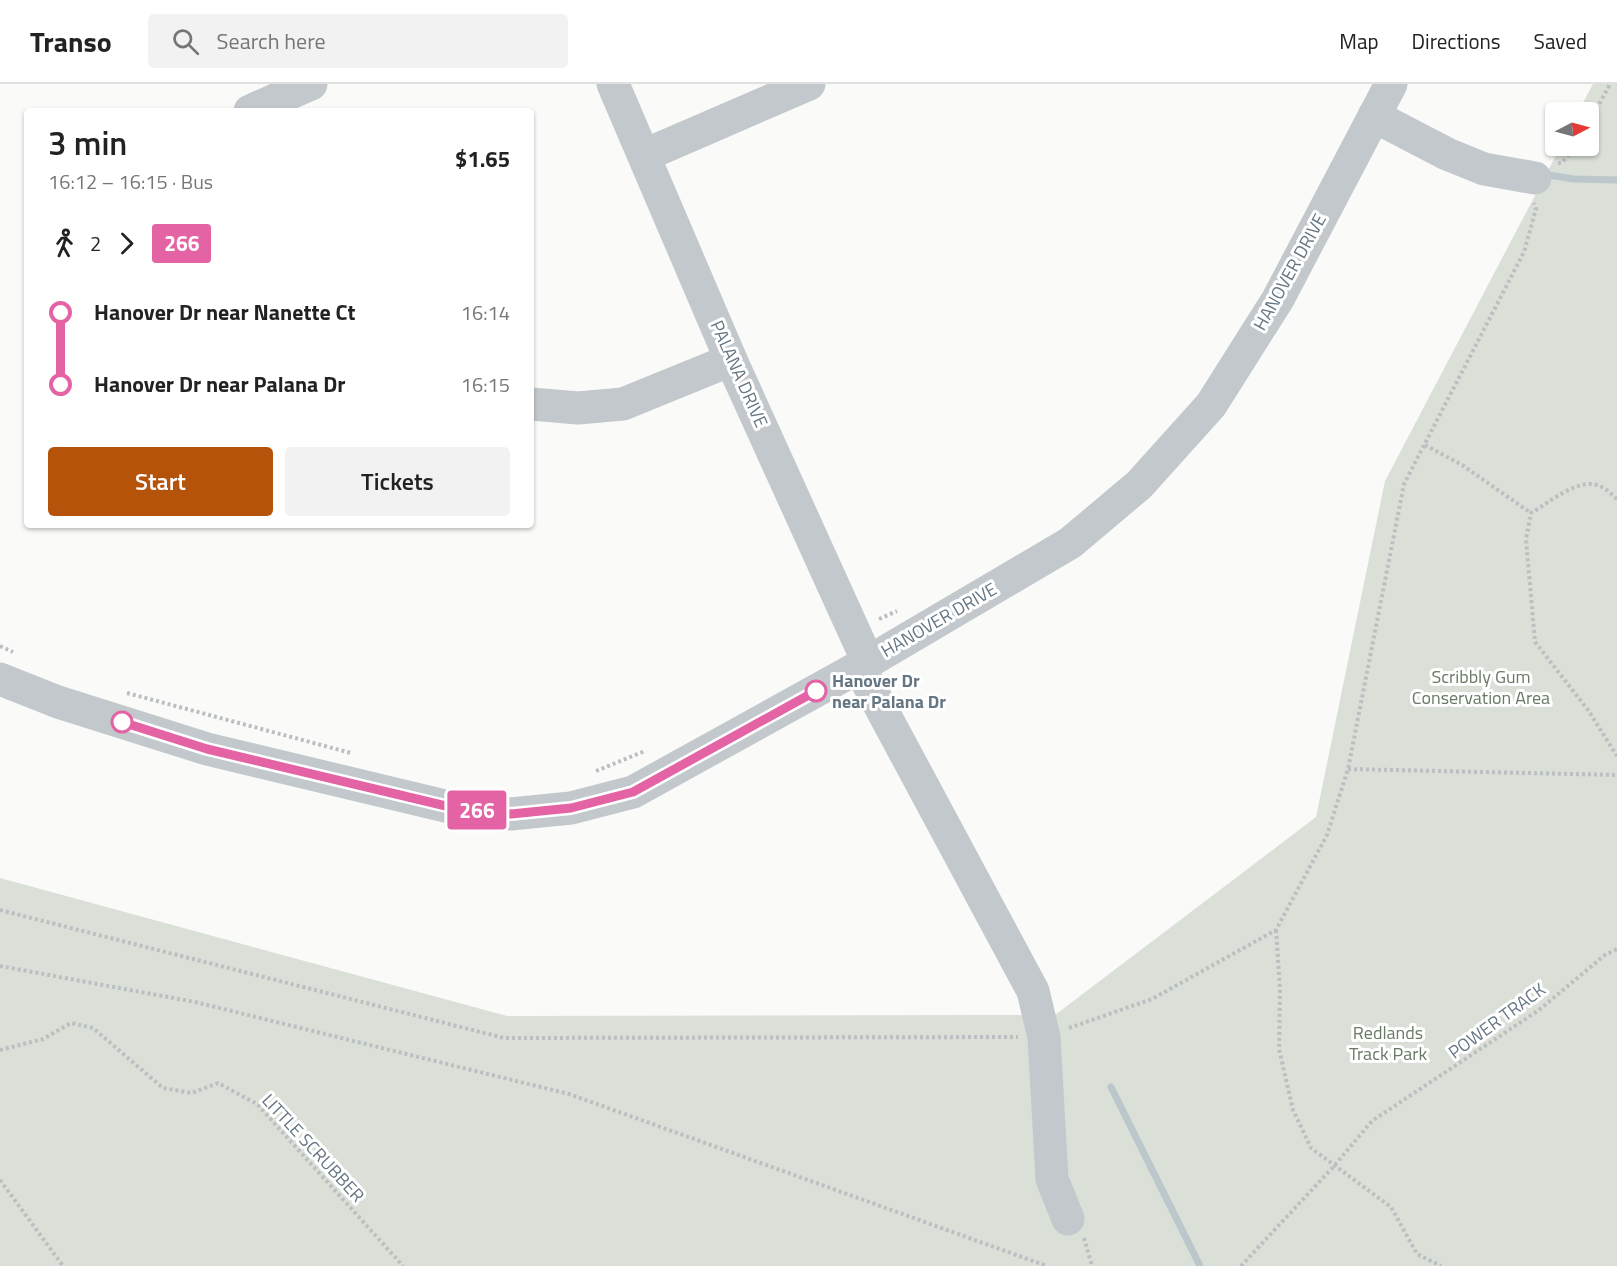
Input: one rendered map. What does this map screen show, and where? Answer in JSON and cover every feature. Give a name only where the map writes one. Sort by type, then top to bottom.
[{"type":"street","points":[[257,108],[311,84]]},
{"type":"street","name":"PALANA DRIVE","points":[[613,84],[864,664],[1033,991],[1044,1037],[1052,1179],[1068,1219]]},
{"type":"street","points":[[645,155],[809,84]]},
{"type":"street","name":"HANOVER DRIVE","points":[[11,667],[58,702],[207,749],[446,806],[511,814],[571,808],[633,792],[864,664],[1070,543],[1138,485],[1217,395],[1278,299],[1391,84]]},
{"type":"street","points":[[1374,116],[1466,162],[1485,169],[1535,178]]},
{"type":"street","points":[[534,404],[578,408],[623,404],[731,360]]},
{"type":"path","points":[[1599,104],[1610,84]]},
{"type":"path","points":[[1425,445],[1462,465],[1531,513]]},
{"type":"path","points":[[1531,513],[1586,483],[1602,486],[1617,499]]},
{"type":"path","points":[[1531,513],[1526,539],[1535,642],[1588,710],[1617,756]]},
{"type":"path","points":[[876,620],[904,608]]},
{"type":"path","points":[[0,646],[11,667]]},
{"type":"path","points":[[122,692],[361,755]]},
{"type":"path","points":[[587,773],[655,746]]},
{"type":"path","points":[[1348,769],[1617,775]]},
{"type":"path","points":[[1276,930],[1280,989],[1280,1049],[1293,1110],[1311,1148],[1390,1207],[1417,1254],[1441,1266]]},
{"type":"path","name":"POWER TRACK","points":[[1241,1266],[1334,1166],[1372,1121],[1539,1010],[1605,955],[1617,949]]},
{"type":"path","points":[[0,966],[195,1002],[569,1094],[1047,1266]]},
{"type":"path","name":"LITTLE SCRUBBER","points":[[0,1050],[43,1039],[71,1023],[93,1028],[163,1088],[192,1093],[218,1083],[257,1104],[403,1266]]},
{"type":"path","points":[[0,1180],[63,1266]]},
{"type":"green space","name":"Redlands Track Park","points":[[1593,84],[1617,84],[1617,1266],[0,1266],[0,878],[507,1016],[1055,1015],[1316,817],[1385,481],[1556,156],[1599,156],[1599,102],[1583,102]]},
{"type":"waterway","points":[[1543,174],[1574,179],[1617,180]]},
{"type":"waterway","points":[[1111,1087],[1200,1266]]},
{"type":"bus line","name":"266","points":[[122,722],[207,749],[446,806],[511,814],[571,808],[633,792],[816,691]]},
{"type":"place","name":"Hanover Dr near Palana Dr","points":[[816,691]]},
{"type":"park label","name":"Scribbly Gum Conservation Area","points":[[1481,687]]}]
